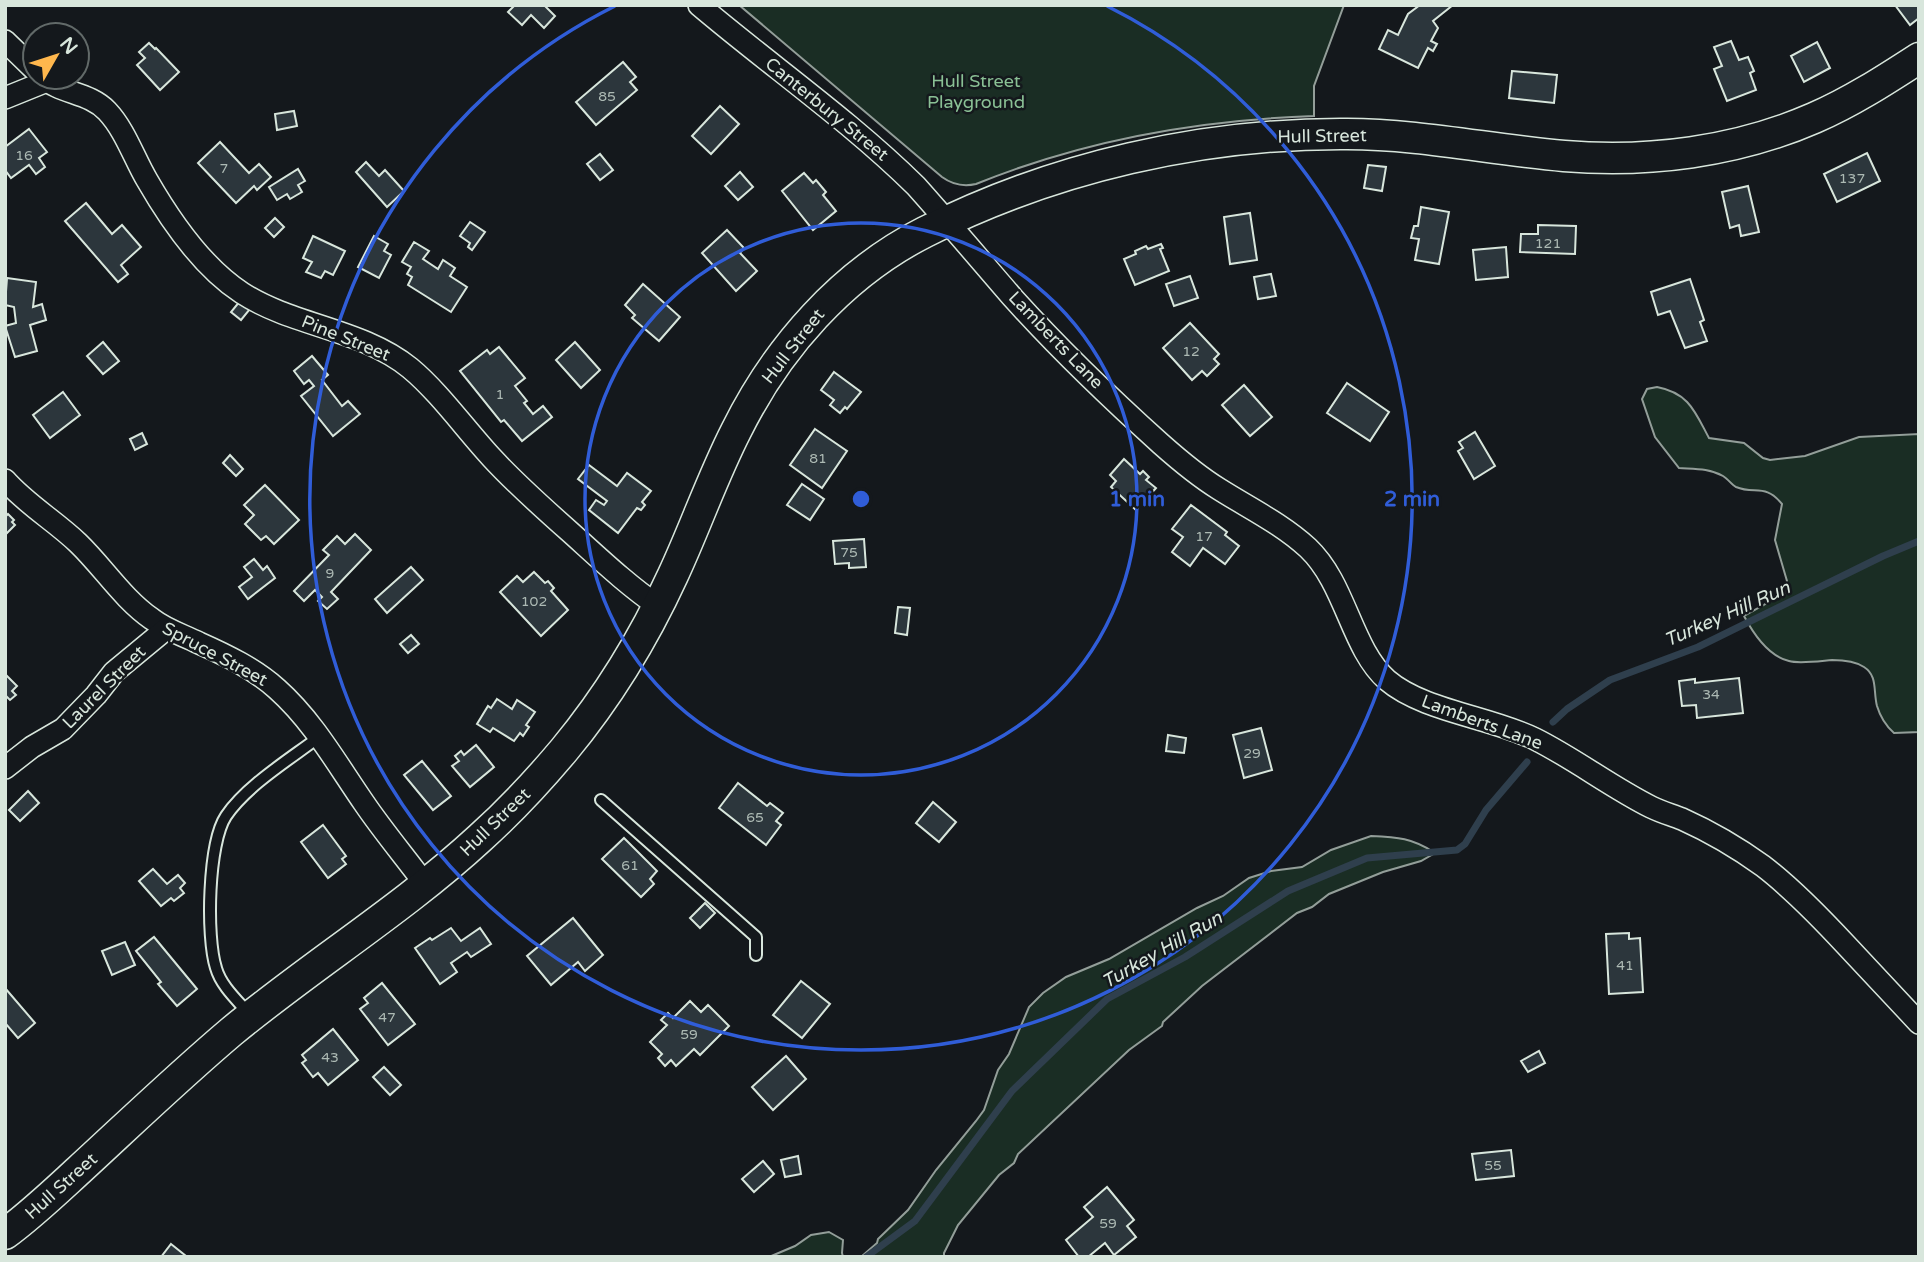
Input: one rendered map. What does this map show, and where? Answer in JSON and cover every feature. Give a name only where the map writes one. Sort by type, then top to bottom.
[{"type":"main road","name":"Hull Street","points":[[5,1234],[41,1205],[174,1082],[251,1016],[425,884],[479,839],[564,750],[630,659],[658,606],[738,425],[764,381],[815,316],[853,279],[887,254],[923,233],[1006,196],[1104,166],[1179,149],[1257,138],[1373,135],[1557,155],[1611,158],[1693,152],[1747,141],[1814,118],[1875,86],[1919,58]]},
{"type":"street","name":"Canterbury Street","points":[[699,5],[863,137],[916,187],[947,222]]},
{"type":"street","name":"Pine Street","points":[[5,41],[21,57]]},
{"type":"street","points":[[5,98],[21,88]]},
{"type":"street","name":"Pine Street","points":[[69,91],[90,99],[109,113],[167,212],[195,249],[229,283],[242,293],[280,312],[369,345],[400,360],[422,379],[488,454],[523,489],[628,585],[658,606]]},
{"type":"street","name":"Lamberts Lane","points":[[947,222],[1061,348],[1160,443],[1207,481],[1290,533],[1314,554],[1333,583],[1372,664],[1387,680],[1404,692],[1428,703],[1527,735],[1651,807],[1700,827],[1733,846],[1777,878],[1819,916],[1919,1023]]},
{"type":"street","name":"Spruce Street","points":[[5,480],[76,541],[149,618],[257,673],[291,702],[425,884]]},
{"type":"street","name":"Laurel Street","points":[[5,768],[32,747],[63,729],[114,672],[166,629]]},
{"type":"lane","points":[[251,1016],[226,986],[216,968],[210,935],[214,845],[219,828],[236,803],[319,737]]},
{"type":"lane","points":[[601,800],[756,937],[756,956]]},
{"type":"green space","name":"Hull Street Playground","points":[[739,5],[1344,5],[1314,86],[1314,116],[1227,122],[1142,135],[1058,155],[967,185],[954,184],[942,177]]},
{"type":"green space","points":[[1657,387],[1684,399],[1695,412],[1709,438],[1744,443],[1763,458],[1770,460],[1805,456],[1859,437],[1919,434],[1919,732],[1894,733],[1888,727],[1877,706],[1871,675],[1864,667],[1840,660],[1789,661],[1774,654],[1757,636],[1744,616],[1785,593],[1787,581],[1775,540],[1782,504],[1770,494],[1736,487],[1723,476],[1712,472],[1679,468],[1655,437],[1642,399],[1647,389]]},
{"type":"green space","points":[[1371,836],[1405,839],[1435,853],[1421,861],[1383,872],[1329,894],[1312,907],[1297,913],[1202,986],[1163,1022],[1162,1026],[1129,1050],[1018,1154],[1014,1163],[999,1175],[958,1225],[944,1257],[861,1257],[908,1210],[984,1110],[998,1070],[1009,1054],[1029,1007],[1043,993],[1066,977],[1109,959],[1223,896],[1249,878],[1271,871],[1302,867],[1331,850]]},
{"type":"green space","points":[[829,1232],[843,1240],[843,1257],[769,1257],[795,1246],[811,1235]]},
{"type":"building","points":[[515,5],[544,5],[555,16],[544,28],[531,15],[522,25],[508,12]]},
{"type":"building","points":[[1420,5],[1453,5],[1433,21],[1438,28],[1431,41],[1437,44],[1433,51],[1428,48],[1418,68],[1379,49],[1388,30],[1398,35],[1408,14]]},
{"type":"building","points":[[1895,5],[1919,5],[1919,18],[1910,25]]},
{"type":"building","points":[[1731,41],[1739,60],[1748,57],[1754,71],[1750,73],[1756,90],[1727,101],[1714,69],[1722,66],[1714,47]]},
{"type":"building","points":[[1817,42],[1830,68],[1804,82],[1791,56]]},
{"type":"building","points":[[149,43],[179,72],[160,90],[137,65],[145,58],[139,52]]},
{"type":"building","points":[[623,62],[636,77],[630,82],[637,90],[596,125],[576,102]]},
{"type":"building","points":[[1512,71],[1557,75],[1554,103],[1509,98]]},
{"type":"building","points":[[720,106],[739,124],[711,154],[692,136]]},
{"type":"building","points":[[294,111],[297,126],[277,130],[275,114]]},
{"type":"building","points":[[29,129],[47,152],[39,158],[45,167],[36,174],[29,165],[11,178],[5,170],[5,147]]},
{"type":"building","points":[[220,142],[249,173],[259,164],[271,177],[257,190],[254,186],[236,203],[198,163]]},
{"type":"building","points":[[1867,153],[1880,181],[1837,202],[1824,174]]},
{"type":"building","points":[[600,154],[613,170],[600,180],[587,164]]},
{"type":"building","points":[[366,162],[379,176],[385,170],[404,191],[387,207],[356,172]]},
{"type":"building","points":[[1368,165],[1386,167],[1382,191],[1364,188]]},
{"type":"building","points":[[298,169],[305,181],[298,185],[302,192],[290,199],[287,194],[277,200],[269,187]]},
{"type":"building","points":[[740,172],[753,187],[738,200],[725,186]]},
{"type":"building","points":[[804,173],[813,183],[816,180],[826,192],[823,195],[836,211],[813,230],[782,191]]},
{"type":"building","points":[[1748,186],[1759,232],[1741,236],[1739,225],[1730,228],[1722,192]]},
{"type":"building","points":[[86,203],[112,234],[122,225],[141,247],[121,265],[128,274],[118,282],[65,221]]},
{"type":"building","points":[[1421,207],[1449,212],[1439,264],[1415,260],[1419,239],[1411,238],[1414,226],[1418,226]]},
{"type":"building","points":[[1250,213],[1257,260],[1230,264],[1224,217]]},
{"type":"building","points":[[275,218],[284,227],[274,237],[265,228]]},
{"type":"building","points":[[470,222],[485,232],[472,250],[468,247],[470,243],[460,236]]},
{"type":"building","points":[[1538,225],[1576,226],[1575,254],[1520,252],[1521,234],[1538,234]]},
{"type":"building","points":[[727,230],[744,248],[740,253],[757,271],[736,291],[702,253]]},
{"type":"building","points":[[313,236],[345,251],[333,275],[325,271],[321,278],[306,272],[312,262],[303,258]]},
{"type":"building","points":[[374,236],[388,244],[384,251],[391,255],[379,278],[358,267]]},
{"type":"building","points":[[414,242],[429,251],[423,259],[438,269],[443,260],[455,268],[450,276],[467,287],[451,312],[408,285],[412,277],[407,274],[411,267],[402,262]]},
{"type":"building","points":[[1161,244],[1163,248],[1160,249],[1169,271],[1135,285],[1124,259],[1146,246],[1148,249]]},
{"type":"building","points":[[1506,247],[1508,277],[1476,280],[1473,250]]},
{"type":"building","points":[[1271,274],[1276,296],[1258,299],[1254,277]]},
{"type":"building","points":[[1190,276],[1198,298],[1174,306],[1166,284]]},
{"type":"building","points":[[7,278],[36,282],[33,307],[42,304],[46,320],[30,325],[37,351],[15,357],[5,326],[16,323],[14,307],[5,305]]},
{"type":"building","points":[[1690,279],[1704,320],[1700,322],[1707,341],[1685,348],[1670,311],[1658,315],[1651,292]]},
{"type":"building","points":[[643,284],[680,317],[659,341],[632,318],[635,315],[625,305]]},
{"type":"building","points":[[240,301],[250,309],[241,320],[231,312]]},
{"type":"building","points":[[1190,323],[1219,354],[1214,359],[1219,364],[1207,376],[1202,371],[1192,380],[1163,348]]},
{"type":"building","points":[[103,342],[119,361],[103,374],[87,356]]},
{"type":"building","points":[[575,342],[600,370],[581,388],[556,360]]},
{"type":"building","points":[[499,347],[525,378],[515,386],[527,401],[524,403],[533,414],[543,406],[552,417],[522,441],[504,420],[501,422],[460,371],[487,350],[490,354]]},
{"type":"building","points":[[312,356],[328,375],[322,380],[342,406],[348,401],[360,414],[333,436],[301,396],[314,386],[309,380],[304,384],[294,371]]},
{"type":"building","points":[[834,372],[861,392],[847,409],[845,407],[840,413],[830,405],[834,400],[821,390]]},
{"type":"building","points":[[1347,383],[1389,412],[1370,441],[1327,413]]},
{"type":"building","points":[[1244,385],[1272,417],[1250,436],[1222,405]]},
{"type":"building","points":[[63,392],[80,415],[50,438],[33,415]]},
{"type":"building","points":[[815,429],[847,451],[822,488],[790,465]]},
{"type":"building","points":[[1475,432],[1495,466],[1474,479],[1458,451],[1463,448],[1459,442]]},
{"type":"building","points":[[142,433],[147,444],[135,450],[130,439]]},
{"type":"building","points":[[230,455],[243,469],[236,476],[223,463]]},
{"type":"building","points":[[1124,459],[1140,474],[1143,471],[1149,477],[1146,480],[1156,488],[1136,510],[1111,487],[1116,481],[1110,475]]},
{"type":"building","points":[[589,465],[617,486],[627,473],[651,491],[642,502],[645,505],[641,510],[637,508],[618,533],[589,510],[596,500],[604,505],[607,501],[578,479]]},
{"type":"building","points":[[802,484],[824,499],[810,520],[787,505]]},
{"type":"building","points":[[265,485],[299,520],[274,544],[266,536],[261,540],[245,524],[254,515],[244,505]]},
{"type":"building","points":[[1191,505],[1227,532],[1225,535],[1239,546],[1225,564],[1203,548],[1190,566],[1172,552],[1183,537],[1172,529]]},
{"type":"building","points":[[8,514],[15,525],[5,535],[5,517]]},
{"type":"building","points":[[355,534],[371,550],[331,592],[338,599],[327,609],[318,601],[322,597],[315,590],[304,601],[294,591],[329,555],[323,550],[337,536],[345,544]]},
{"type":"building","points":[[864,539],[866,567],[849,568],[849,563],[835,564],[833,541]]},
{"type":"building","points":[[254,559],[263,570],[267,566],[275,578],[248,599],[239,587],[252,577],[244,567]]},
{"type":"building","points":[[411,567],[423,580],[387,613],[375,599]]},
{"type":"building","points":[[534,572],[545,583],[548,581],[554,588],[551,591],[568,610],[541,636],[500,592],[517,576],[523,582]]},
{"type":"building","points":[[898,607],[910,608],[907,635],[895,633]]},
{"type":"building","points":[[411,635],[419,644],[408,653],[400,644]]},
{"type":"building","points":[[5,674],[17,686],[12,691],[16,695],[10,700],[5,697]]},
{"type":"building","points":[[1739,678],[1743,713],[1697,718],[1696,705],[1682,706],[1679,681],[1695,679],[1695,683]]},
{"type":"building","points":[[497,699],[512,709],[517,700],[535,712],[526,725],[529,727],[523,736],[520,733],[514,741],[493,728],[490,732],[477,724],[488,706],[491,708]]},
{"type":"building","points":[[1261,728],[1272,770],[1244,778],[1233,735]]},
{"type":"building","points":[[1168,735],[1186,738],[1184,753],[1166,751]]},
{"type":"building","points":[[476,745],[494,767],[470,787],[452,766],[459,761],[455,756],[461,751],[464,755]]},
{"type":"building","points":[[422,761],[451,796],[433,810],[404,775]]},
{"type":"building","points":[[738,783],[767,806],[770,803],[783,813],[776,821],[781,825],[766,845],[719,808]]},
{"type":"building","points":[[28,791],[39,803],[20,821],[9,810]]},
{"type":"building","points":[[933,802],[956,822],[939,842],[916,823]]},
{"type":"building","points":[[323,825],[346,856],[342,859],[346,864],[328,878],[301,842]]},
{"type":"building","points":[[624,838],[657,871],[650,879],[654,884],[641,897],[602,859]]},
{"type":"building","points":[[153,869],[167,884],[178,875],[185,883],[180,888],[184,893],[161,906],[139,881]]},
{"type":"building","points":[[705,903],[715,913],[700,928],[690,918]]},
{"type":"building","points":[[573,918],[603,955],[585,971],[578,962],[551,985],[527,956]]},
{"type":"building","points":[[451,928],[461,941],[480,928],[491,944],[471,957],[467,952],[451,963],[457,972],[440,984],[415,948]]},
{"type":"building","points":[[1629,933],[1629,939],[1640,938],[1643,992],[1609,994],[1606,934]]},
{"type":"building","points":[[154,937],[197,989],[177,1006],[136,951]]},
{"type":"building","points":[[125,942],[135,965],[112,975],[102,951]]},
{"type":"building","points":[[801,981],[830,1004],[802,1038],[773,1015]]},
{"type":"building","points":[[382,983],[415,1024],[388,1045],[360,1009],[368,1003],[364,998]]},
{"type":"building","points":[[5,988],[35,1023],[18,1038],[5,1023]]},
{"type":"building","points":[[690,1001],[701,1012],[708,1005],[729,1026],[700,1055],[694,1049],[676,1066],[671,1060],[665,1066],[658,1058],[662,1054],[650,1042],[667,1025],[661,1020],[668,1013],[673,1018]]},
{"type":"building","points":[[333,1029],[358,1060],[328,1085],[318,1073],[313,1077],[302,1063],[306,1060],[302,1055]]},
{"type":"building","points":[[1539,1051],[1545,1063],[1528,1072],[1521,1061]]},
{"type":"building","points":[[786,1056],[806,1079],[773,1110],[752,1087]]},
{"type":"building","points":[[384,1067],[401,1085],[390,1095],[373,1077]]},
{"type":"building","points":[[1511,1150],[1514,1176],[1476,1180],[1472,1154]]},
{"type":"building","points":[[798,1156],[801,1174],[785,1177],[781,1160]]},
{"type":"building","points":[[763,1161],[774,1174],[754,1192],[742,1179]]},
{"type":"building","points":[[1107,1187],[1134,1220],[1127,1226],[1136,1237],[1114,1255],[1105,1243],[1088,1257],[1079,1257],[1066,1240],[1093,1217],[1084,1207]]},
{"type":"building","points":[[171,1244],[186,1256],[186,1257],[161,1257]]},
{"type":"waterway","name":"Turkey Hill Run","points":[[1553,722],[1567,709],[1610,680],[1698,647],[1919,541]]},
{"type":"waterway","name":"Turkey Hill Run","points":[[866,1257],[915,1221],[1012,1091],[1107,999],[1185,957],[1288,891],[1367,858],[1457,850],[1465,844],[1486,810],[1527,762]]}]
